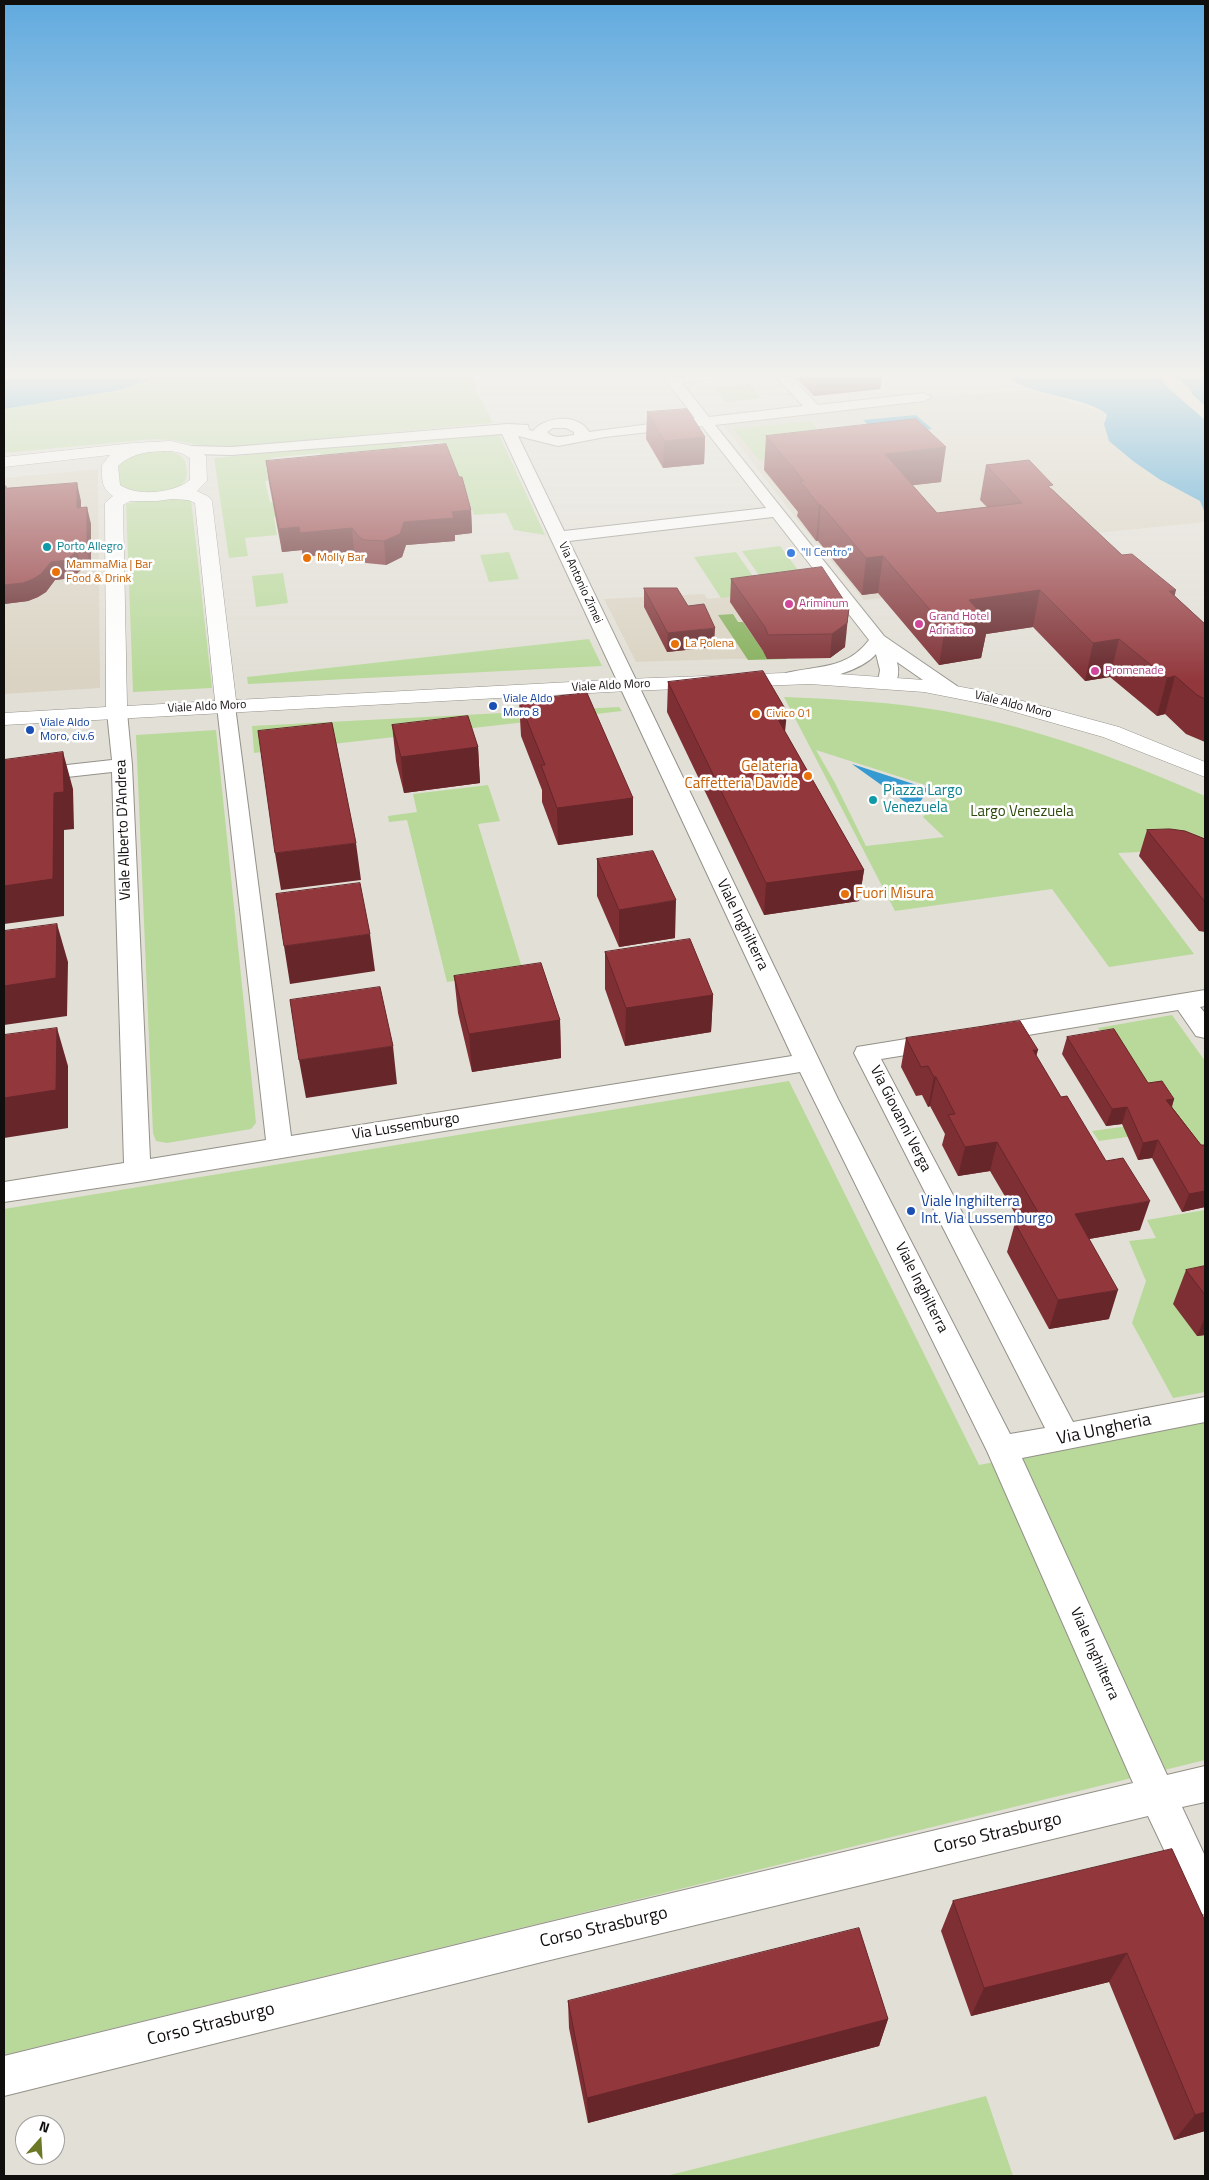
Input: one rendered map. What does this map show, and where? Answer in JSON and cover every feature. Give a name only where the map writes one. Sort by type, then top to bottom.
[{"type":"street","points":[[111,479],[114,488],[126,495],[192,495],[203,500],[280,1148]]},
{"type":"street","points":[[173,494],[189,489],[198,483],[197,479]]},
{"type":"street","name":"Via Antonio Zimei","points":[[531,479],[627,685]]},
{"type":"street","points":[[750,479],[878,640],[887,658],[890,674],[887,682]]},
{"type":"street","name":"Viale Alberto D'Andrea","points":[[126,495],[114,503],[117,712],[122,765],[137,1172]]},
{"type":"street","points":[[558,537],[776,512]]},
{"type":"street","points":[[793,677],[832,670],[850,664],[864,657],[878,640]]},
{"type":"street","points":[[878,640],[950,690]]},
{"type":"street","name":"Viale Aldo Moro","points":[[4,719],[793,677],[887,682],[950,690],[1111,732],[1159,749],[1205,770]]},
{"type":"street","name":"Viale Inghilterra","points":[[627,685],[808,1062],[1002,1449],[1157,1794],[1205,1896]]},
{"type":"street","points":[[4,778],[122,765]]},
{"type":"street","points":[[1194,1000],[1205,1030]]},
{"type":"street","name":"Via Giovanni Verga","points":[[1065,1437],[866,1053],[1194,1000]]},
{"type":"street","name":"Via Lussemburgo","points":[[4,1192],[808,1062]]},
{"type":"street","name":"Via Ungheria","points":[[1002,1449],[1205,1409]]},
{"type":"street","name":"Corso Strasburgo","points":[[4,2076],[1157,1794],[1205,1784]]},
{"type":"shaded area","points":[[4,479],[98,479],[100,688],[4,694]]},
{"type":"shaded area","points":[[765,479],[1173,479],[1199,498],[1205,514],[1205,522],[1096,533],[1136,570],[864,600]]},
{"type":"shaded area","points":[[764,592],[847,632],[845,647],[830,658],[819,659],[636,662],[604,599],[704,594],[708,599]]},
{"type":"green space","points":[[118,479],[186,479],[176,488],[163,492],[142,493],[119,486]]},
{"type":"green space","points":[[217,479],[275,479],[265,481],[270,502],[276,503],[278,515],[274,517],[277,535],[245,538],[248,556],[229,558]]},
{"type":"green space","points":[[458,479],[519,479],[545,535],[514,530],[506,513],[474,515],[468,498],[461,497],[461,485]]},
{"type":"green space","points":[[170,498],[191,499],[212,688],[133,692],[126,504]]},
{"type":"green space","points":[[780,546],[810,586],[770,591],[742,551]]},
{"type":"green space","points":[[509,552],[519,579],[489,582],[480,555]]},
{"type":"green space","points":[[736,552],[764,592],[721,598],[694,557]]},
{"type":"green space","points":[[283,573],[288,603],[256,607],[252,576]]},
{"type":"green space","points":[[733,614],[738,622],[743,622],[763,651],[786,650],[787,659],[748,660],[718,615]]},
{"type":"green space","points":[[589,639],[602,666],[248,684],[247,677]]},
{"type":"green space","name":"Largo Venezuela","points":[[784,697],[924,708],[996,722],[1032,731],[1102,754],[1205,796],[1205,869],[1160,851],[1118,853],[1194,954],[1109,967],[1052,889],[895,911]],"holes":[[[816,750],[944,791],[923,817],[944,837],[866,846],[835,783]]]},
{"type":"green space","points":[[619,707],[622,711],[254,753],[252,726]]},
{"type":"green space","points":[[216,730],[256,1123],[251,1129],[167,1143],[156,1141],[153,1133],[136,735]]},
{"type":"green space","points":[[488,785],[500,821],[478,824],[523,971],[447,982],[407,820],[389,822],[388,816],[417,812],[413,794]]},
{"type":"green space","points":[[1172,1015],[1205,1061],[1205,1156],[1174,1130],[1099,1141],[1092,1131],[1173,1120],[1146,1098],[1098,1028]]},
{"type":"green space","points":[[789,1081],[979,1465],[1205,1422],[1205,1760],[4,2055],[4,1209]]},
{"type":"green space","points":[[1205,1210],[1205,1392],[1173,1398],[1132,1323],[1146,1281],[1129,1241],[1156,1238],[1147,1220]]},
{"type":"green space","points":[[986,2096],[1013,2176],[666,2176]]},
{"type":"water","points":[[1159,479],[1205,479],[1205,513],[1200,501]]},
{"type":"water","points":[[852,764],[929,789],[915,809]]},
{"type":"building","points":[[269,479],[462,479],[471,510],[452,512],[454,518],[404,522],[400,534],[384,541],[364,540],[352,528],[300,533],[299,527],[279,529]]},
{"type":"building","points":[[802,479],[907,479],[937,513],[1022,503],[999,479],[1047,479],[1053,485],[1048,486],[1122,555],[1132,554],[1176,590],[1169,591],[1205,624],[1205,699],[1197,695],[1175,676],[1167,678],[1119,639],[1093,643],[1040,590],[969,600],[988,621],[945,627],[883,556],[866,558],[800,481],[804,481]]},
{"type":"building","name":"Porto Allegro","points":[[77,483],[77,508],[87,507],[87,552],[77,551],[67,560],[51,562],[41,574],[23,583],[4,585],[4,486],[6,488]]},
{"type":"building","points":[[822,567],[849,608],[847,623],[832,634],[768,635],[765,627],[731,579]]},
{"type":"building","points":[[644,588],[677,588],[688,606],[704,604],[715,628],[668,633]]},
{"type":"building","points":[[763,671],[787,712],[775,714],[864,870],[766,883],[668,682]]},
{"type":"building","points":[[587,693],[633,798],[557,808],[541,765],[545,765],[519,701]]},
{"type":"building","points":[[468,716],[478,747],[401,757],[392,725]]},
{"type":"building","points":[[332,723],[356,843],[275,853],[258,731]]},
{"type":"building","points":[[63,752],[64,792],[54,793],[53,879],[4,886],[4,760]]},
{"type":"building","points":[[1170,829],[1185,831],[1205,839],[1205,902],[1147,830]]},
{"type":"building","points":[[653,851],[676,900],[619,910],[597,859]]},
{"type":"building","points":[[360,883],[370,934],[284,946],[276,894]]},
{"type":"building","points":[[57,924],[56,978],[4,986],[4,931]]},
{"type":"building","points":[[690,939],[713,995],[626,1008],[605,952]]},
{"type":"building","points":[[541,963],[560,1020],[469,1034],[454,976]]},
{"type":"building","points":[[380,987],[393,1046],[299,1060],[290,1000]]},
{"type":"building","points":[[1020,1021],[1038,1050],[1033,1050],[1061,1097],[1067,1096],[1106,1161],[1123,1158],[1150,1201],[1075,1214],[1118,1290],[1058,1300],[1015,1223],[1042,1219],[997,1142],[965,1147],[948,1115],[955,1114],[936,1077],[934,1077],[928,1066],[921,1067],[906,1038]]},
{"type":"building","points":[[57,1028],[56,1090],[4,1098],[4,1035]]},
{"type":"building","points":[[1114,1029],[1148,1083],[1162,1081],[1174,1099],[1166,1100],[1201,1145],[1205,1145],[1205,1191],[1189,1194],[1158,1140],[1143,1143],[1127,1107],[1112,1109],[1067,1037]]},
{"type":"building","points":[[1205,1266],[1205,1295],[1186,1270]]},
{"type":"building","points":[[1172,1849],[1205,1921],[1205,2112],[1195,2115],[1127,1953],[984,1988],[953,1901]]},
{"type":"building","points":[[859,1928],[888,2019],[587,2098],[568,2001]]},
{"type":"place","name":"Porto Allegro","points":[[47,547]]},
{"type":"place","name":"\"Il Centro\"","points":[[791,553]]},
{"type":"place","name":"Molly Bar","points":[[307,558]]},
{"type":"place","name":"MammaMia | Bar Food & Drink","points":[[56,572]]},
{"type":"place","name":"Ariminum","points":[[789,604]]},
{"type":"place","name":"Grand Hotel Adriatico","points":[[919,624]]},
{"type":"place","name":"La Polena","points":[[675,644]]},
{"type":"place","name":"Promenade","points":[[1095,671]]},
{"type":"place","name":"Viale Aldo Moro 8","points":[[493,706]]},
{"type":"place","name":"Civico 01","points":[[756,714]]},
{"type":"place","name":"Viale Aldo Moro, civ.6","points":[[30,730]]},
{"type":"place","name":"Gelateria Caffetteria Davide","points":[[808,776]]},
{"type":"place","name":"Piazza Largo Venezuela","points":[[873,800]]},
{"type":"place","name":"Fuori Misura","points":[[845,894]]},
{"type":"place","name":"Viale Inghilterra Int. Via Lussemburgo","points":[[911,1211]]}]
